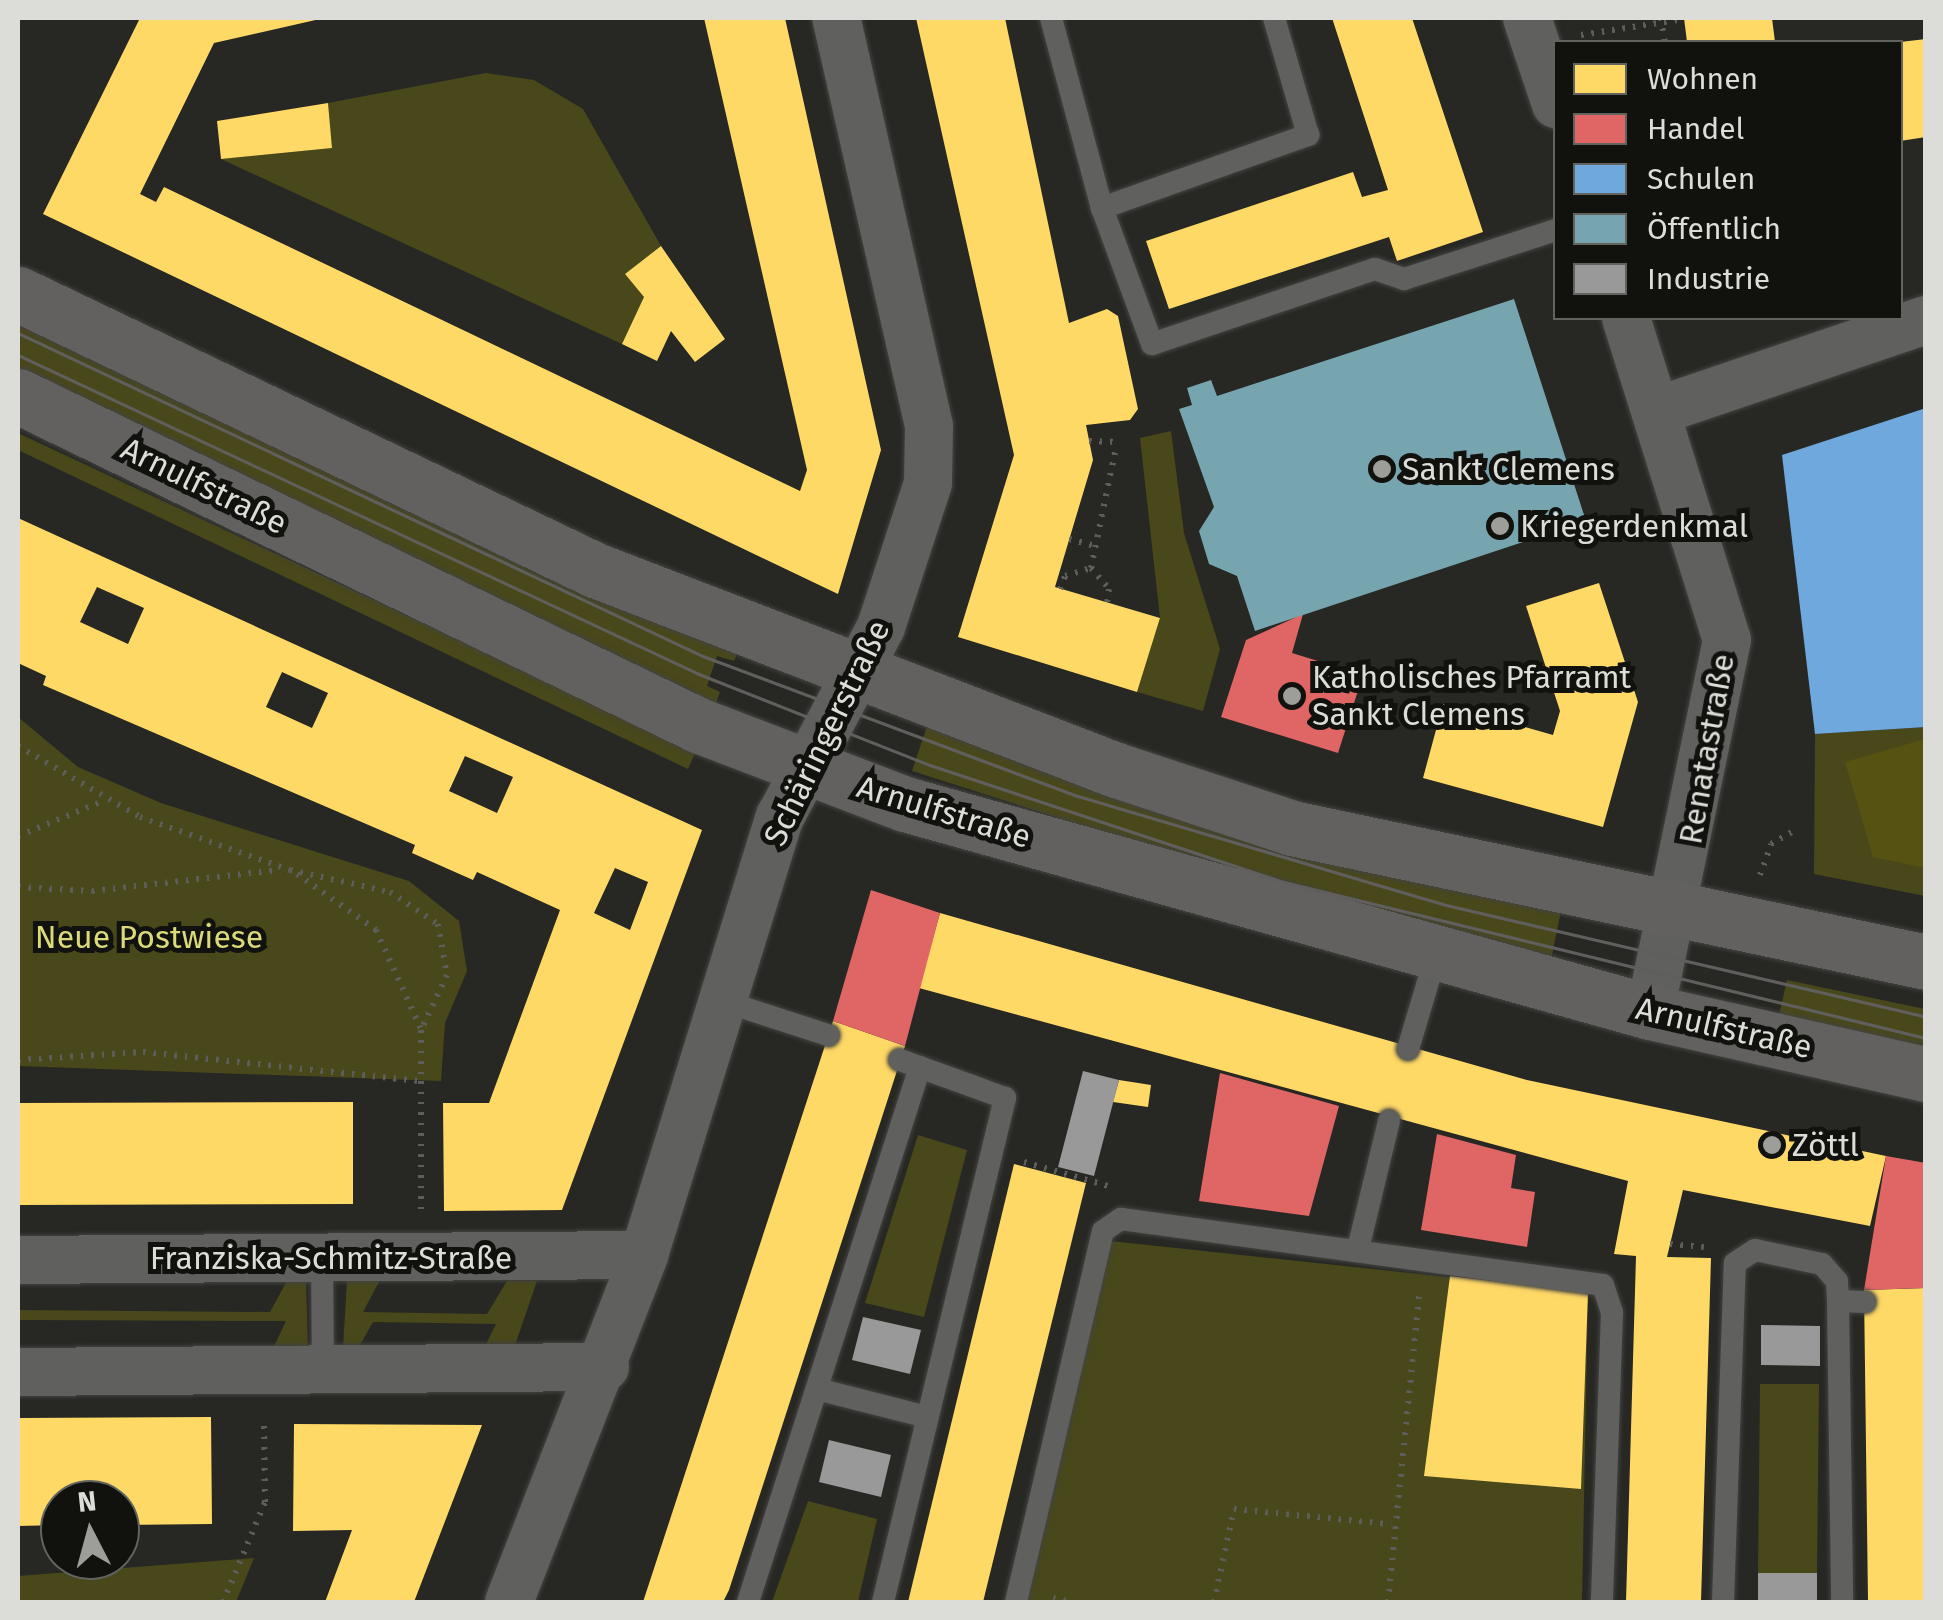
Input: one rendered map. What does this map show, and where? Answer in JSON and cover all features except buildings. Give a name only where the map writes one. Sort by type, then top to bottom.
[{"type":"main road","points":[[18,294],[595,570],[862,666],[1116,770],[1292,828],[1926,962]]},
{"type":"main road","name":"Arnulfstraße","points":[[18,396],[698,725],[904,804],[1650,1012],[1926,1074]]},
{"type":"street","name":"Schäringerstraße","points":[[508,1602],[604,1367],[644,1255],[720,1000],[806,766],[862,666],[928,484],[930,454],[836,18]]},
{"type":"street","points":[[1527,18],[1553,95]]},
{"type":"street","name":"Renatastraße","points":[[1627,320],[1727,640],[1676,911],[1650,1012]]},
{"type":"street","points":[[1656,411],[1926,320]]},
{"type":"street","name":"Franziska-Schmitz-Straße","points":[[18,1260],[644,1255]]},
{"type":"street","points":[[18,1372],[604,1367]]},
{"type":"lane","points":[[1051,18],[1102,208],[1152,344],[1375,269],[1404,279],[1553,231]]},
{"type":"lane","points":[[1102,208],[1308,135],[1274,18]]},
{"type":"lane","points":[[1408,1049],[1436,955]]},
{"type":"lane","points":[[720,1000],[828,1036]]},
{"type":"lane","points":[[748,1602],[817,1388],[910,1064],[1003,1094],[993,1154],[883,1602]]},
{"type":"lane","points":[[1358,1249],[1388,1120]]},
{"type":"lane","points":[[1016,1602],[1112,1220],[1588,1279],[1610,1297],[1602,1602]]},
{"type":"lane","points":[[1724,1602],[1735,1262],[1755,1250],[1822,1264],[1837,1280],[1842,1602]]},
{"type":"lane","points":[[322,1258],[323,1369]]},
{"type":"lane","points":[[1838,1301],[1865,1302]]},
{"type":"lane","points":[[817,1388],[927,1417]]},
{"type":"path","points":[[1591,33],[1684,18]]},
{"type":"path","points":[[1089,441],[1117,444],[1091,568]]},
{"type":"path","points":[[1070,539],[1096,546]]},
{"type":"path","points":[[1060,589],[1065,576],[1091,568]]},
{"type":"path","points":[[1091,568],[1109,589],[1107,603]]},
{"type":"path","points":[[18,746],[104,800],[290,870],[390,892],[438,924],[447,975],[422,1030],[421,1256]]},
{"type":"path","points":[[18,836],[104,800]]},
{"type":"path","points":[[1758,882],[1770,844],[1797,829]]},
{"type":"path","points":[[18,888],[92,890],[290,870],[376,930],[422,1030]]},
{"type":"path","points":[[18,1060],[143,1052],[422,1082]]},
{"type":"path","points":[[993,1154],[1110,1184],[1112,1220]]},
{"type":"path","points":[[1388,1602],[1391,1524],[1423,1258]]},
{"type":"path","points":[[223,1602],[266,1502],[261,1370]]},
{"type":"path","points":[[1214,1602],[1234,1510],[1391,1524]]},
{"type":"green space","points":[[486,73],[534,80],[583,109],[661,246],[625,274],[644,297],[622,344],[221,159],[332,148],[328,103]]},
{"type":"green space","points":[[18,317],[741,646],[734,661],[717,656],[707,686],[720,692],[714,709],[18,369]]},
{"type":"green space","points":[[1171,431],[1184,533],[1220,649],[1203,711],[1137,692],[1160,618],[1140,438]]},
{"type":"green space","points":[[18,433],[696,751],[688,769],[18,450]]},
{"type":"green space","name":"Neue Postwiese","points":[[18,717],[78,767],[161,803],[409,881],[459,921],[467,971],[445,1023],[441,1081],[18,1066]]},
{"type":"green space","points":[[927,726],[1292,850],[1561,911],[1548,974],[912,771]]},
{"type":"green space","points":[[1925,727],[1925,896],[1814,874],[1815,734]]},
{"type":"green space","points":[[1787,980],[1925,1009],[1925,1046],[1779,1015]]},
{"type":"green space","points":[[918,1135],[967,1150],[924,1317],[865,1303]]},
{"type":"green space","points":[[1101,1240],[1588,1292],[1582,1602],[1024,1602]]},
{"type":"green space","points":[[288,1279],[306,1279],[308,1353],[271,1353],[286,1321],[18,1320],[18,1310],[270,1312]]},
{"type":"green space","points":[[347,1280],[380,1280],[363,1312],[487,1314],[507,1281],[537,1281],[512,1354],[481,1354],[496,1324],[373,1322],[355,1354],[343,1348]]},
{"type":"green space","points":[[1760,1384],[1819,1384],[1817,1573],[1758,1573]]},
{"type":"green space","points":[[808,1501],[877,1519],[858,1602],[772,1602]]},
{"type":"green space","points":[[254,1558],[236,1602],[18,1602],[18,1576],[40,1574],[40,1580],[140,1580],[140,1567]]},
{"type":"shaded area","points":[[1925,739],[1925,868],[1873,857],[1845,762]]},
{"type":"tram line","points":[[18,333],[703,656],[1078,796],[1442,904],[1926,1017]]},
{"type":"tram line","points":[[18,355],[699,674],[930,765],[1284,882],[1926,1038]]},
{"type":"place","name":"Sankt Clemens","points":[[1382,469]]},
{"type":"place","name":"Kriegerdenkmal","points":[[1500,526]]},
{"type":"place","name":"Katholisches Pfarramt Sankt Clemens","points":[[1292,696]]},
{"type":"place","name":"Zöttl","points":[[1772,1145]]}]
